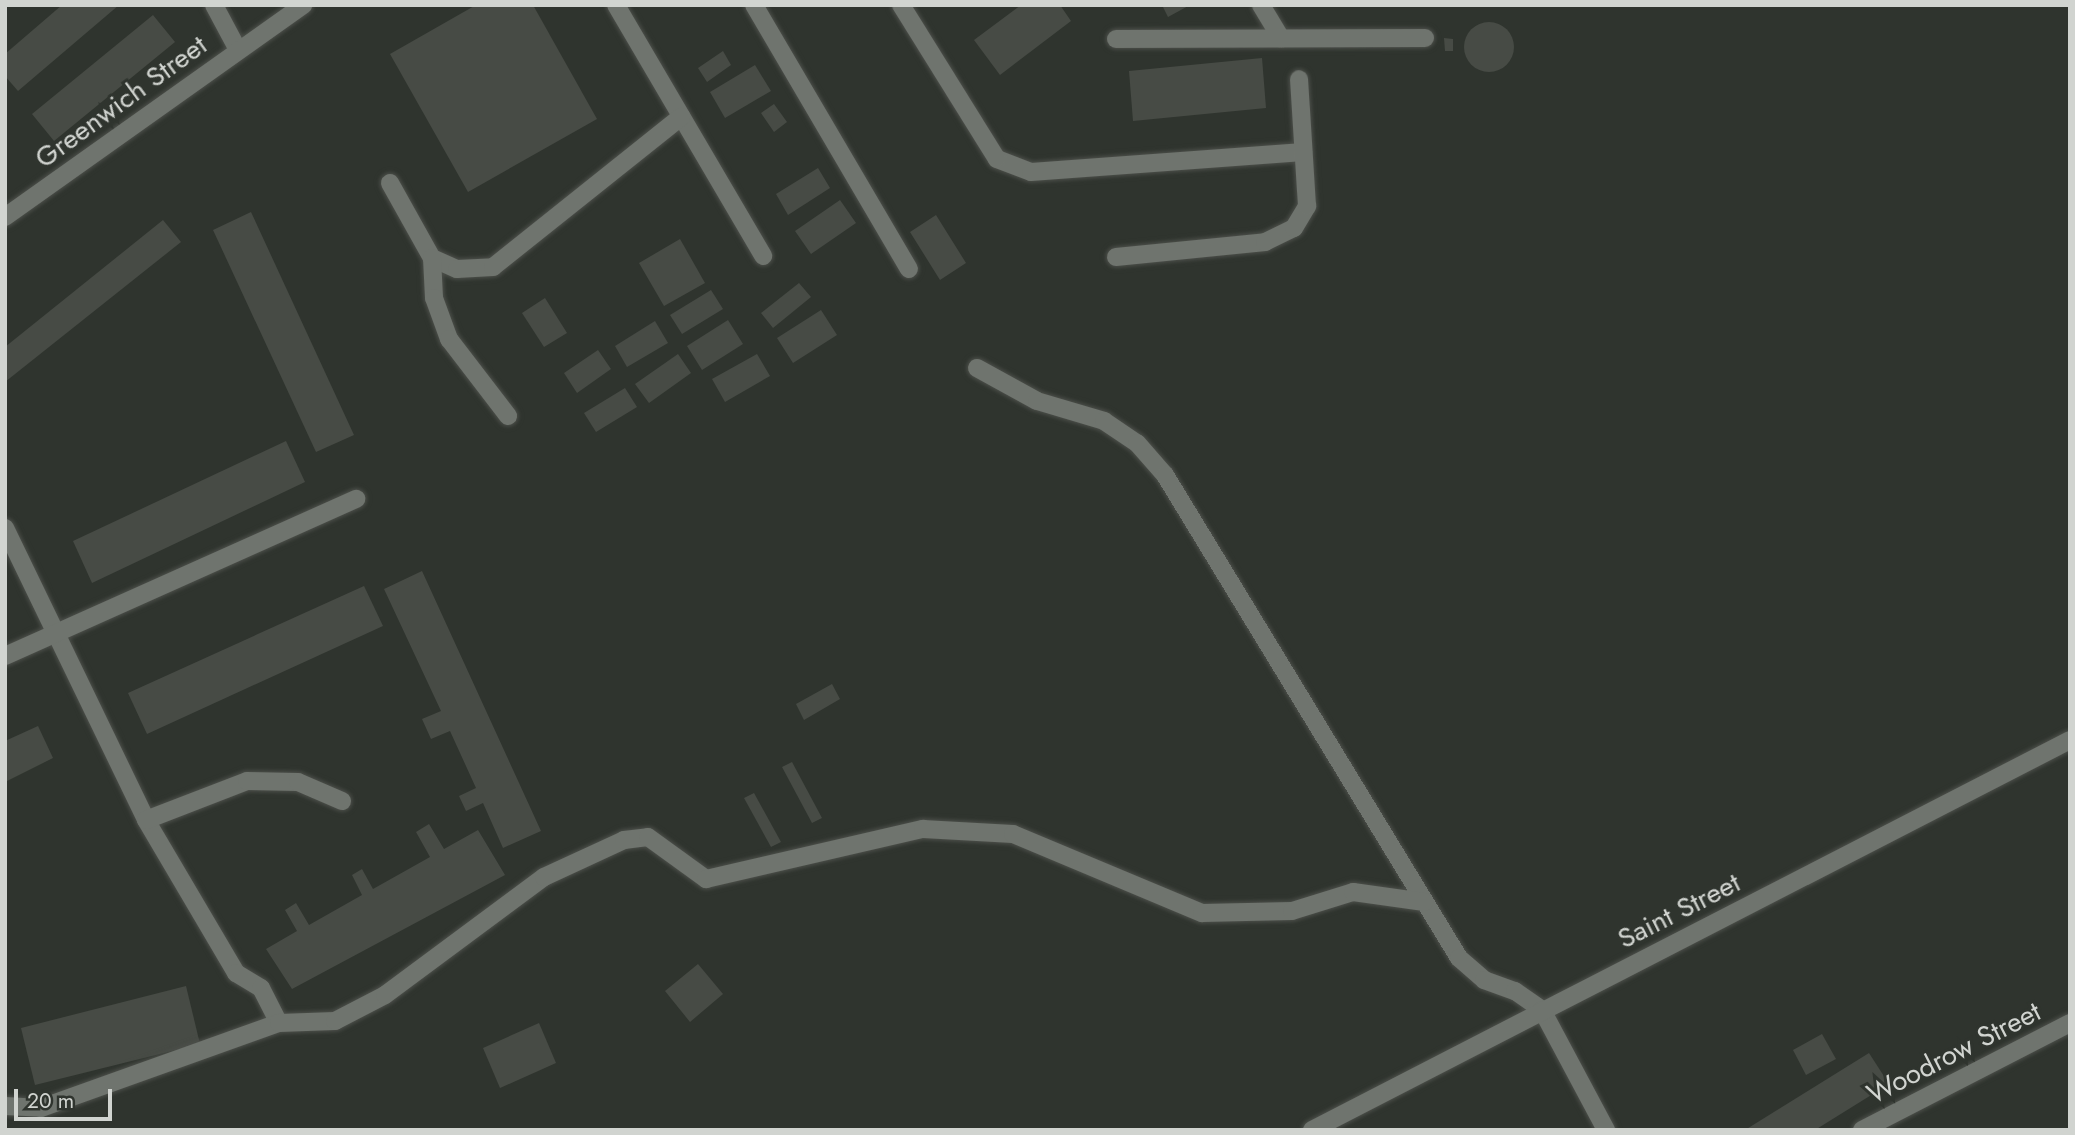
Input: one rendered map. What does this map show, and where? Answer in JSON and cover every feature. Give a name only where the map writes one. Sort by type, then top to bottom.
[{"type":"street","points":[[214,5],[238,50]]},
{"type":"street","name":"Greenwich Street","points":[[5,217],[303,5]]},
{"type":"street","points":[[615,5],[763,256]]},
{"type":"street","points":[[754,5],[909,268]]},
{"type":"street","points":[[901,5],[997,159],[1031,172],[1303,152]]},
{"type":"street","points":[[1261,5],[1281,38]]},
{"type":"street","points":[[1116,39],[1424,38]]},
{"type":"street","points":[[1116,257],[1265,242],[1294,228],[1307,206],[1298,79]]},
{"type":"street","points":[[432,258],[457,270],[492,267],[681,117]]},
{"type":"street","points":[[390,183],[432,258],[434,298],[449,339],[508,416]]},
{"type":"street","points":[[977,368],[1037,401],[1104,421],[1137,443],[1165,475],[1459,958],[1484,980],[1515,990],[1542,1010],[1606,1130]]},
{"type":"street","points":[[5,656],[356,499]]},
{"type":"street","points":[[5,528],[58,630],[146,820],[236,972],[261,988],[279,1023]]},
{"type":"street","name":"Saint Street","points":[[1312,1130],[2070,740]]},
{"type":"street","points":[[146,820],[247,781],[298,782],[342,801]]},
{"type":"street","points":[[5,1106],[41,1108],[279,1023],[335,1021],[385,995],[544,877],[624,840],[648,837],[706,879],[923,829],[1013,834],[1202,913],[1293,911],[1353,892],[1424,902]]},
{"type":"street","name":"Woodrow Street","points":[[1862,1130],[2070,1023]]},
{"type":"building","points":[[62,5],[119,5],[18,91],[5,76],[5,54]]},
{"type":"building","points":[[476,5],[533,5],[597,119],[468,192],[390,54]]},
{"type":"building","points":[[1021,5],[1060,5],[1071,21],[1000,75],[974,40]]},
{"type":"building","points":[[1162,5],[1190,5],[1168,17]]},
{"type":"building","points":[[153,15],[175,42],[54,141],[32,114]]},
{"type":"building","points":[[1489,22],[1506,30],[1514,47],[1506,64],[1489,72],[1472,64],[1464,47],[1472,30]]},
{"type":"building","points":[[1444,38],[1453,39],[1453,51],[1445,51]]},
{"type":"building","points":[[723,51],[731,65],[707,82],[698,68]]},
{"type":"building","points":[[1262,58],[1266,108],[1133,121],[1129,71]]},
{"type":"building","points":[[755,65],[771,91],[725,118],[710,92]]},
{"type":"building","points":[[774,104],[787,122],[774,132],[761,113]]},
{"type":"building","points":[[818,168],[830,188],[788,215],[776,194]]},
{"type":"building","points":[[840,200],[856,223],[811,254],[795,231]]},
{"type":"building","points":[[251,212],[354,435],[316,452],[213,230]]},
{"type":"building","points":[[936,215],[966,263],[940,280],[910,232]]},
{"type":"building","points":[[163,220],[181,242],[5,382],[5,347]]},
{"type":"building","points":[[680,239],[705,283],[664,306],[639,263]]},
{"type":"building","points":[[799,283],[811,297],[773,328],[761,313]]},
{"type":"building","points":[[711,290],[723,309],[682,334],[670,315]]},
{"type":"building","points":[[545,298],[567,333],[544,347],[522,313]]},
{"type":"building","points":[[821,310],[837,335],[793,363],[777,338]]},
{"type":"building","points":[[728,320],[743,344],[702,370],[687,346]]},
{"type":"building","points":[[655,321],[668,343],[627,367],[615,346]]},
{"type":"building","points":[[598,350],[611,369],[577,393],[564,373]]},
{"type":"building","points":[[678,354],[691,373],[649,403],[635,384]]},
{"type":"building","points":[[757,354],[770,376],[725,402],[712,379]]},
{"type":"building","points":[[625,388],[637,407],[596,432],[584,413]]},
{"type":"building","points":[[286,441],[305,482],[92,583],[73,541]]},
{"type":"building","points":[[422,571],[541,831],[503,848],[483,803],[466,811],[459,796],[476,788],[450,731],[431,739],[422,719],[441,711],[384,589]]},
{"type":"building","points":[[364,586],[383,626],[147,734],[128,693]]},
{"type":"building","points":[[832,684],[840,699],[804,720],[796,704]]},
{"type":"building","points":[[38,726],[53,758],[5,782],[5,741]]},
{"type":"building","points":[[792,762],[822,818],[812,823],[782,767]]},
{"type":"building","points":[[754,793],[781,842],[771,847],[744,798]]},
{"type":"building","points":[[429,824],[444,849],[478,830],[505,875],[292,989],[266,949],[297,931],[285,910],[296,903],[309,925],[362,895],[352,875],[362,869],[373,889],[430,857],[416,832]]},
{"type":"building","points":[[698,964],[723,994],[690,1022],[665,991]]},
{"type":"building","points":[[186,986],[200,1044],[35,1085],[21,1028]]},
{"type":"building","points":[[539,1023],[556,1063],[500,1088],[483,1048]]},
{"type":"building","points":[[1822,1034],[1836,1059],[1806,1075],[1793,1050]]},
{"type":"building","points":[[1869,1053],[1889,1084],[1815,1130],[1745,1130]]}]
